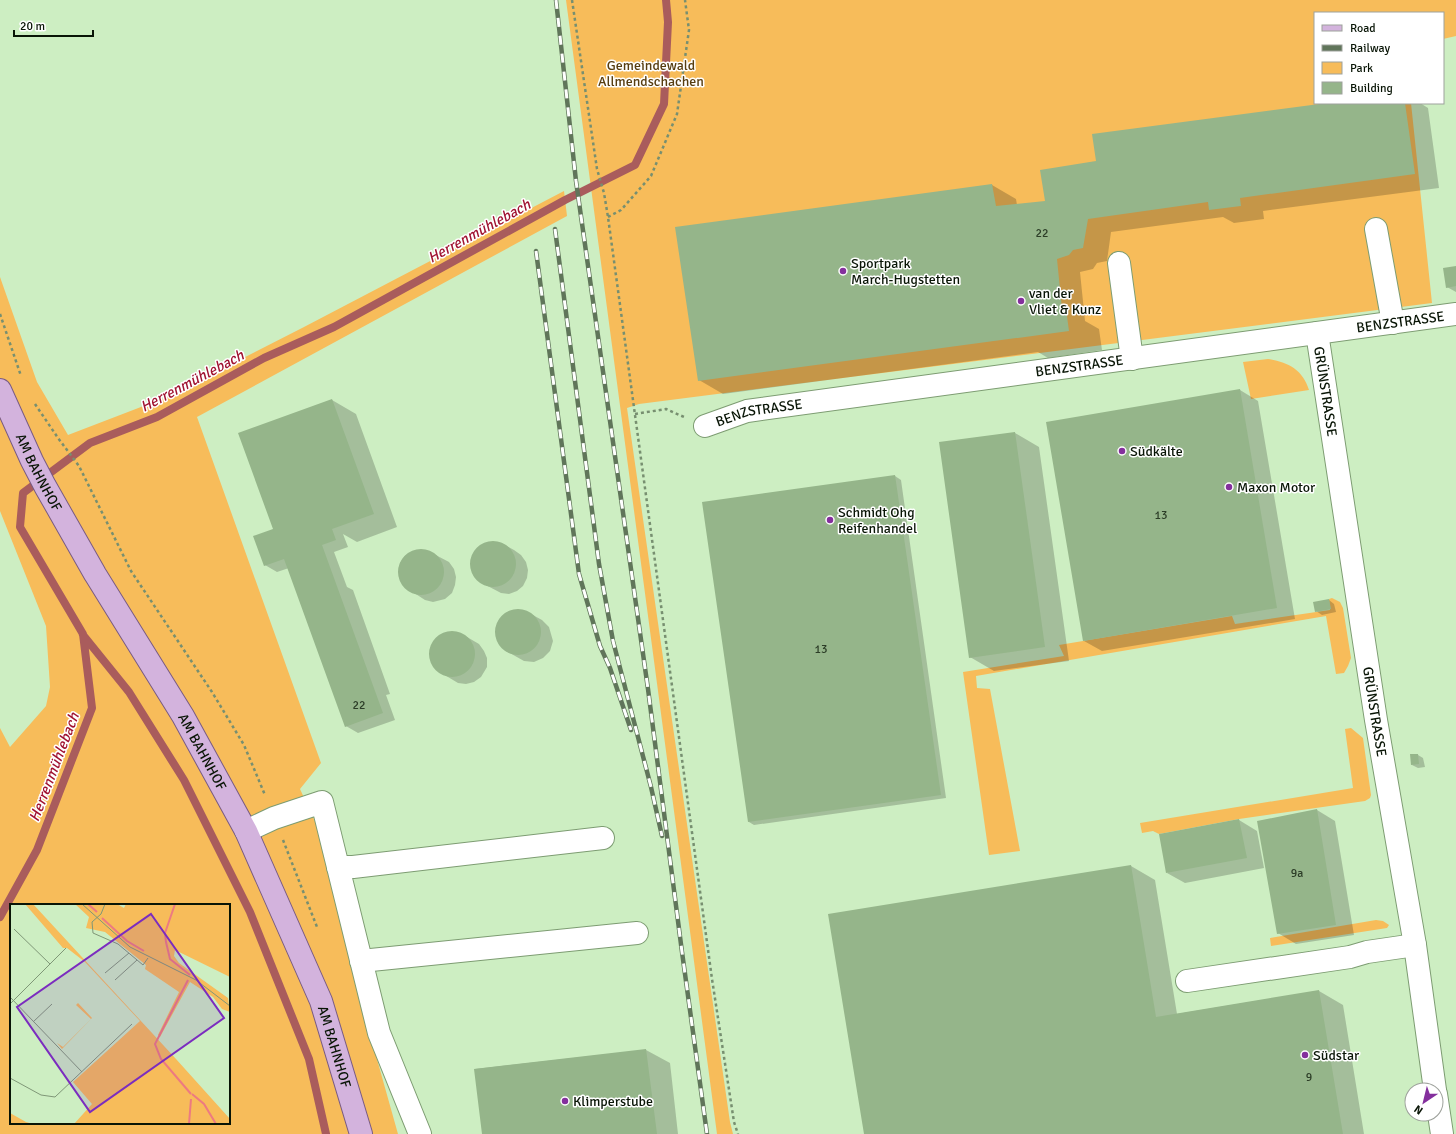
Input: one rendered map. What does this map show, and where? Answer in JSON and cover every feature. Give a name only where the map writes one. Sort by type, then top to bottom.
[{"type":"main road","name":"AM BAHNHOF","points":[[0,390],[45,486],[95,574],[183,716],[246,831],[321,1001],[361,1134]]},
{"type":"street","points":[[1376,229],[1392,323]]},
{"type":"street","points":[[1119,263],[1132,359]]},
{"type":"street","name":"BENZSTRASSE","points":[[705,426],[746,411],[1456,314]]},
{"type":"street","name":"GRÜNSTRASSE","points":[[1317,333],[1376,720],[1415,945],[1434,1082]]},
{"type":"street","points":[[246,831],[274,818],[322,802],[379,1033],[420,1134]]},
{"type":"street","points":[[338,867],[353,867],[603,838]]},
{"type":"street","points":[[361,961],[637,933]]},
{"type":"street","points":[[1187,981],[1415,945]]},
{"type":"street","points":[[1440,1122],[1442,1134]]},
{"type":"path","points":[[572,0],[597,169],[604,193],[608,217],[712,979],[734,1122],[738,1134]]},
{"type":"path","points":[[608,217],[621,210],[651,176],[677,114],[688,30],[685,0]]},
{"type":"path","points":[[0,314],[22,376]]},
{"type":"path","points":[[34,402],[79,466],[131,571],[212,692],[244,745],[274,818]]},
{"type":"path","points":[[635,414],[666,409],[705,426]]},
{"type":"green space","name":"Gemeindewald Allmendschachen","points":[[566,0],[1456,0],[1456,36],[1444,39],[1444,12],[1314,12],[1314,104],[1411,104],[1432,303],[639,404],[627,408],[730,1122],[733,1134],[717,1134]]},
{"type":"green space","points":[[564,191],[567,216],[197,417],[321,763],[300,789],[317,826],[364,1013],[398,1134],[0,1134],[0,728],[10,747],[46,706],[50,687],[46,626],[0,511],[0,277],[37,382],[68,435],[167,397]]},
{"type":"green space","points":[[1268,359],[1282,362],[1294,368],[1303,377],[1309,390],[1251,399],[1243,362]]},
{"type":"green space","points":[[1332,598],[1340,602],[1343,608],[1351,658],[1344,673],[1336,674],[1326,616],[976,676],[977,688],[990,689],[1020,851],[989,855],[963,672],[1064,656],[1059,645],[1232,616],[1235,624],[1330,610],[1329,599]]},
{"type":"green space","points":[[1351,728],[1363,738],[1371,795],[1370,798],[1365,801],[1239,819],[1159,834],[1153,831],[1142,833],[1140,823],[1353,788],[1345,729]]},
{"type":"green space","points":[[1376,920],[1383,921],[1389,925],[1387,928],[1271,946],[1270,938]]},
{"type":"building","points":[[1319,104],[1405,104],[1415,174],[1240,198],[1241,206],[1209,210],[1208,202],[1088,219],[1083,248],[1073,250],[1069,255],[1057,259],[1062,309],[1066,309],[1069,331],[698,381],[675,227],[992,184],[996,206],[1045,201],[1040,170],[1096,161],[1092,134]]},
{"type":"building","points":[[1456,266],[1456,286],[1446,288],[1443,268]]},
{"type":"building","points":[[1240,389],[1277,608],[1083,641],[1046,422]]},
{"type":"building","points":[[332,399],[374,514],[332,529],[336,540],[322,545],[383,713],[345,727],[284,559],[264,566],[253,536],[273,529],[238,433]]},
{"type":"building","points":[[1015,432],[1045,647],[969,658],[939,442]]},
{"type":"building","points":[[895,475],[941,795],[748,822],[702,502]]},
{"type":"building","points":[[498,541],[502,542],[512,551],[515,555],[515,573],[506,583],[498,587],[488,587],[480,583],[471,573],[470,559],[474,551],[484,542]]},
{"type":"building","points":[[426,549],[438,555],[443,563],[443,581],[438,589],[430,594],[416,595],[404,589],[399,581],[398,567],[404,555],[412,550]]},
{"type":"building","points":[[1329,599],[1331,609],[1315,612],[1313,602]]},
{"type":"building","points":[[523,609],[535,615],[540,623],[540,641],[535,649],[527,654],[513,655],[501,649],[496,641],[495,627],[501,615],[509,610]]},
{"type":"building","points":[[457,631],[461,632],[471,641],[474,645],[474,663],[465,673],[457,677],[447,677],[439,673],[430,663],[429,649],[433,641],[443,632]]},
{"type":"building","points":[[1410,754],[1418,754],[1419,764],[1411,765]]},
{"type":"building","points":[[1317,809],[1336,925],[1277,934],[1257,821]]},
{"type":"building","points":[[1239,819],[1247,858],[1166,873],[1159,834]]},
{"type":"building","points":[[1131,865],[1156,1017],[1319,990],[1343,1134],[864,1134],[828,914]]},
{"type":"building","name":"Klimperstube","points":[[646,1049],[657,1134],[482,1134],[474,1069]]},
{"type":"waterway","name":"Herrenmühlebach","points":[[0,917],[37,850],[92,708],[83,634],[20,527],[23,493],[90,443],[157,417],[264,358],[334,327],[565,200],[635,165],[664,104],[668,22],[666,0]]},
{"type":"waterway","points":[[83,635],[129,692],[184,780],[250,912],[309,1059],[326,1134]]},
{"type":"railway","points":[[556,0],[576,181],[648,689],[707,1134]]},
{"type":"railway","points":[[555,229],[599,564],[613,641],[651,787],[662,836]]},
{"type":"railway","points":[[536,251],[579,574],[600,646],[610,668],[631,730]]},
{"type":"place","name":"Sportpark March-Hugstetten","points":[[843,271]]},
{"type":"place","name":"van der Vliet & Kunz","points":[[1021,301]]},
{"type":"place","name":"Südkälte","points":[[1122,451]]},
{"type":"place","name":"Maxon Motor","points":[[1229,487]]},
{"type":"place","name":"Schmidt Ohg Reifenhandel","points":[[830,520]]},
{"type":"place","name":"Südstar","points":[[1305,1055]]},
{"type":"place","name":"Klimperstube","points":[[565,1101]]}]
